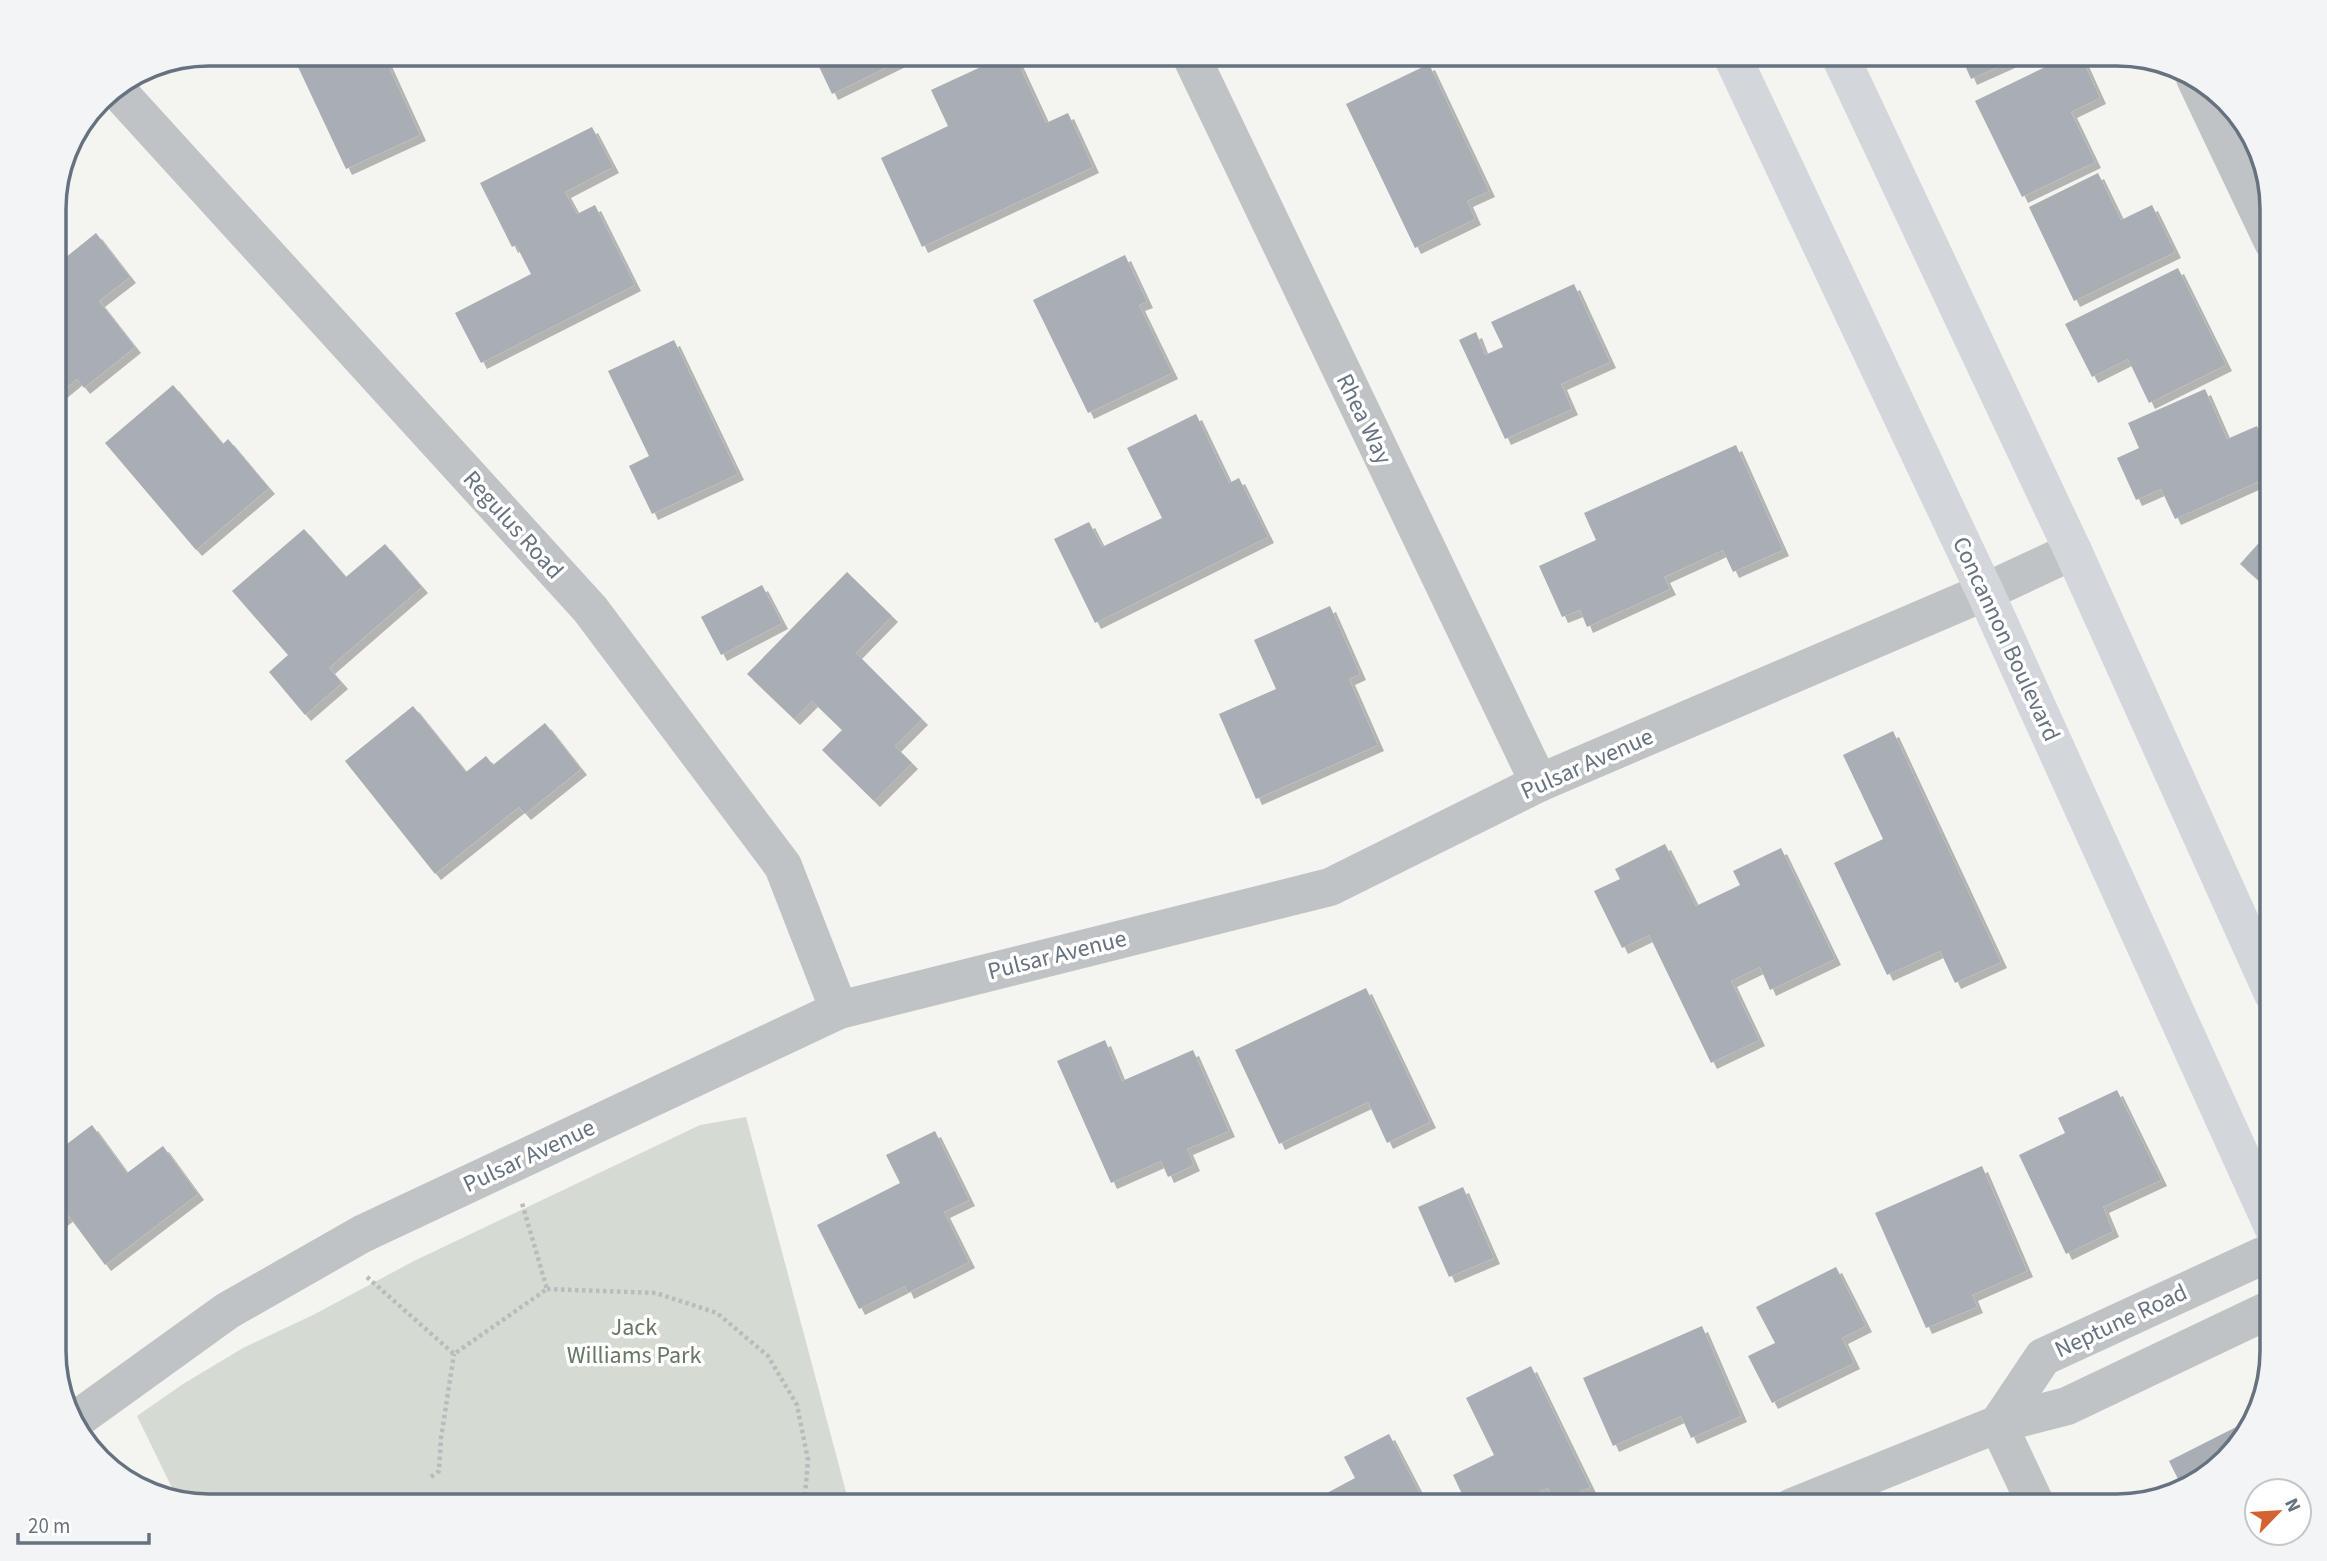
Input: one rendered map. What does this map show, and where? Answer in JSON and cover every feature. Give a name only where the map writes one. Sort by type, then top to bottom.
[{"type":"main road","name":"Concannon Boulevard","points":[[1737,66],[1985,592],[2260,1198]]},
{"type":"main road","points":[[1845,66],[2073,551],[2260,965]]},
{"type":"street","name":"Rhea Way","points":[[1196,66],[1539,783]]},
{"type":"street","name":"Regulus Road","points":[[122,96],[590,609],[783,866],[839,1010]]},
{"type":"street","points":[[2203,96],[2260,215]]},
{"type":"street","name":"Pulsar Avenue","points":[[82,1415],[227,1311],[362,1234],[839,1010],[1330,887],[1539,783],[1985,592],[2073,551]]},
{"type":"street","name":"Neptune Road","points":[[1998,1424],[2043,1357],[2260,1257]]},
{"type":"street","points":[[1824,1494],[1998,1424],[2067,1405],[2260,1314]]},
{"type":"street","points":[[1998,1424],[2031,1494]]},
{"type":"path","points":[[523,1203],[547,1289]]},
{"type":"path","points":[[368,1280],[454,1354]]},
{"type":"path","points":[[431,1477],[439,1471],[441,1438],[454,1354],[547,1289],[656,1293],[717,1313],[768,1356],[797,1405],[808,1460],[805,1494]]},
{"type":"green space","name":"Jack Williams Park","points":[[746,1117],[847,1494],[209,1494],[173,1490],[137,1416],[183,1384],[243,1348],[313,1315],[414,1261],[700,1125]]},
{"type":"building","points":[[298,66],[388,66],[420,135],[346,169]]},
{"type":"building","points":[[819,66],[889,66],[832,94]]},
{"type":"building","points":[[983,66],[1020,66],[1046,123],[1068,113],[1093,167],[922,247],[881,158],[948,126],[931,90]]},
{"type":"building","points":[[1425,66],[1430,66],[1489,191],[1467,201],[1475,219],[1415,248],[1346,104]]},
{"type":"building","points":[[1965,66],[2000,66],[1971,79]]},
{"type":"building","points":[[2047,66],[2085,66],[2100,98],[2071,112],[2095,162],[2022,197],[1975,101]]},
{"type":"building","points":[[592,127],[613,167],[565,192],[577,214],[595,205],[635,285],[481,363],[455,313],[531,274],[516,245],[512,247],[480,183]]},
{"type":"building","points":[[2098,173],[2121,220],[2152,205],[2175,252],[2074,301],[2029,207]]},
{"type":"building","points":[[96,233],[130,277],[99,301],[135,347],[84,388],[77,379],[67,387],[67,256]]},
{"type":"building","points":[[1125,255],[1147,302],[1139,305],[1172,373],[1088,413],[1033,300]]},
{"type":"building","points":[[2178,268],[2226,365],[2149,403],[2128,359],[2092,377],[2065,324]]},
{"type":"building","points":[[1574,284],[1610,362],[1561,384],[1572,409],[1505,439],[1459,340],[1476,332],[1485,355],[1503,347],[1491,322]]},
{"type":"building","points":[[674,340],[738,474],[652,514],[629,466],[649,456],[608,371]]},
{"type":"building","points":[[173,385],[223,444],[228,439],[269,488],[196,550],[105,443]]},
{"type":"building","points":[[2205,389],[2227,439],[2257,426],[2260,432],[2260,481],[2175,519],[2161,489],[2136,500],[2117,458],[2139,448],[2128,423]]},
{"type":"building","points":[[1196,414],[1229,483],[1239,478],[1268,537],[1095,623],[1054,539],[1089,522],[1102,547],[1162,518],[1127,448]]},
{"type":"building","points":[[1736,445],[1783,550],[1733,572],[1723,550],[1664,577],[1670,589],[1587,627],[1580,610],[1562,617],[1539,566],[1596,540],[1584,513]]},
{"type":"building","points":[[304,529],[346,577],[385,544],[422,587],[329,668],[342,683],[305,715],[269,672],[288,655],[232,591]]},
{"type":"building","points":[[2260,542],[2260,582],[2240,564]]},
{"type":"building","points":[[847,572],[892,616],[856,653],[922,719],[895,746],[912,763],[874,801],[822,750],[842,730],[812,701],[794,719],[747,674]]},
{"type":"building","points":[[762,585],[782,623],[721,655],[701,617]]},
{"type":"building","points":[[1330,606],[1360,674],[1349,679],[1378,745],[1256,799],[1219,714],[1276,689],[1254,640]]},
{"type":"building","points":[[413,706],[466,772],[486,756],[493,765],[545,723],[581,769],[525,814],[519,807],[435,874],[345,761]]},
{"type":"building","points":[[1893,731],[2001,962],[1955,983],[1940,951],[1887,975],[1834,863],[1883,839],[1843,755]]},
{"type":"building","points":[[1665,844],[1696,906],[1740,885],[1733,871],[1781,848],[1835,959],[1770,990],[1760,967],[1731,981],[1759,1040],[1711,1063],[1649,935],[1622,948],[1594,891],[1620,879],[1615,869]]},
{"type":"building","points":[[1366,988],[1430,1122],[1387,1143],[1368,1102],[1279,1144],[1235,1050]]},
{"type":"building","points":[[1105,1040],[1122,1081],[1193,1050],[1229,1131],[1187,1149],[1194,1165],[1168,1177],[1161,1161],[1111,1183],[1057,1061]]},
{"type":"building","points":[[2117,1090],[2161,1180],[2103,1207],[2113,1231],[2066,1254],[2019,1155],[2065,1133],[2058,1118]]},
{"type":"building","points":[[92,1125],[127,1173],[163,1146],[198,1194],[105,1265],[67,1216],[67,1144]]},
{"type":"building","points":[[935,1131],[969,1200],[944,1212],[969,1262],[908,1293],[905,1286],[859,1309],[817,1225],[900,1183],[886,1155]]},
{"type":"building","points":[[1982,1166],[2027,1271],[1972,1295],[1977,1307],[1926,1328],[1875,1213]]},
{"type":"building","points":[[1463,1187],[1494,1258],[1449,1277],[1418,1207]]},
{"type":"building","points":[[1836,1267],[1866,1326],[1842,1338],[1854,1363],[1772,1403],[1748,1356],[1775,1343],[1756,1307]]},
{"type":"building","points":[[1702,1326],[1741,1416],[1691,1438],[1681,1416],[1613,1446],[1583,1378]]},
{"type":"building","points":[[1531,1366],[1590,1487],[1576,1494],[1551,1494],[1548,1488],[1536,1494],[1462,1494],[1453,1475],[1494,1455],[1466,1398]]},
{"type":"building","points":[[2240,1425],[2212,1459],[2179,1480],[2169,1461]]},
{"type":"building","points":[[1389,1434],[1420,1494],[1325,1494],[1355,1478],[1344,1457]]}]
